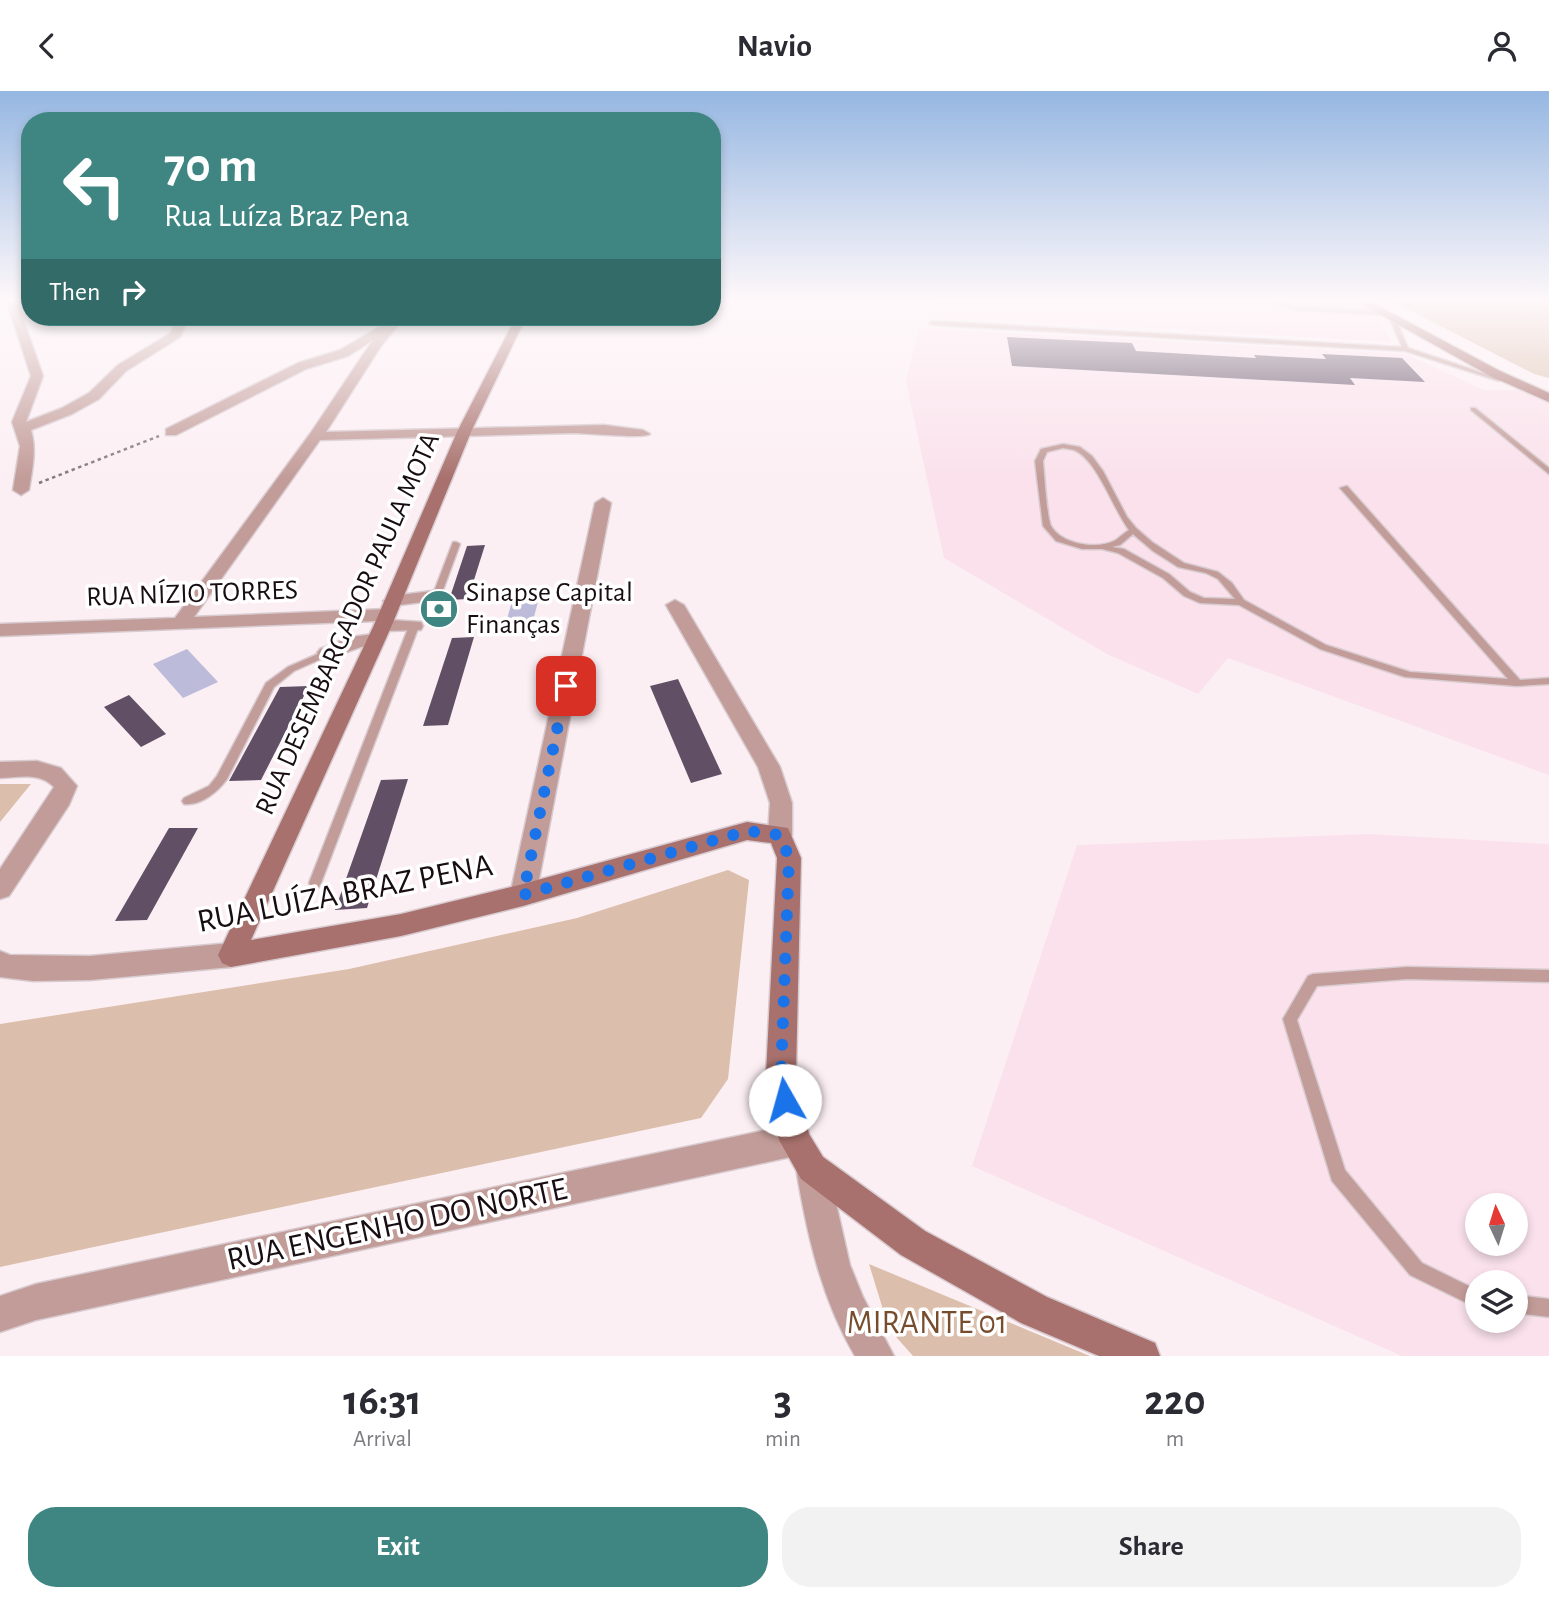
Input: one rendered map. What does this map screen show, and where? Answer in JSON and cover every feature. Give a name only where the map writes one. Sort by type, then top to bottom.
[{"type":"street","points":[[21,490],[28,446],[19,422],[37,376],[32,361]]},
{"type":"street","points":[[23,428],[67,411],[94,395],[122,368],[133,361]]},
{"type":"street","points":[[171,432],[302,366],[318,361]]},
{"type":"street","points":[[181,622],[368,361]]},
{"type":"street","name":"RUA DESEMBARGADOR PAULA MOTA","points":[[231,955],[384,621],[464,432],[499,361]]},
{"type":"street","points":[[1475,361],[1549,398]]},
{"type":"street","points":[[1479,361],[1549,388]]},
{"type":"street","points":[[316,436],[604,429],[643,434]]},
{"type":"street","points":[[523,895],[603,503]]},
{"type":"street","points":[[327,653],[358,641],[384,621],[432,596]]},
{"type":"street","points":[[675,605],[769,767],[781,803],[780,835],[789,858],[781,1074],[804,1154],[825,1243],[840,1288],[853,1320],[876,1356]]},
{"type":"street","points":[[384,621],[414,626]]},
{"type":"street","name":"RUA NÍZIO TORRES","points":[[0,630],[181,622],[384,621]]},
{"type":"street","points":[[0,770],[50,771],[61,776],[66,786],[61,799],[0,889]]},
{"type":"street","name":"RUA LUÍZA BRAZ PENA","points":[[0,963],[5,967],[45,970],[102,969],[231,955],[401,925],[523,895],[747,831],[780,835]]},
{"type":"street","points":[[804,1154],[914,1243],[1034,1310],[1142,1356]]},
{"type":"street","name":"RUA ENGENHO DO NORTE","points":[[0,1314],[36,1302],[804,1154]]},
{"type":"lane","points":[[1443,361],[1521,386]]},
{"type":"lane","points":[[1473,409],[1549,472]]},
{"type":"lane","points":[[1241,602],[1225,577],[1206,569],[1182,566],[1133,530],[1088,454],[1073,448],[1055,446],[1044,451],[1039,461],[1047,526],[1059,539],[1082,547],[1121,551],[1166,576],[1187,594],[1203,601],[1241,602],[1323,647],[1409,675],[1517,684],[1549,681]]},
{"type":"lane","points":[[1344,488],[1517,684]]},
{"type":"lane","points":[[1102,547],[1117,543],[1133,530]]},
{"type":"lane","points":[[432,596],[439,590],[456,544]]},
{"type":"lane","points":[[1166,576],[1182,566]]},
{"type":"lane","points":[[314,883],[414,626]]},
{"type":"lane","points":[[188,800],[213,789],[221,779],[270,685],[291,669],[327,653]]},
{"type":"lane","points":[[1465,1293],[1416,1269],[1338,1175],[1290,1019],[1313,980],[1406,973],[1549,976]]},
{"type":"lane","points":[[1528,1305],[1549,1307]]},
{"type":"path","points":[[21,490],[171,432]]},
{"type":"shaded area","points":[[911,361],[1421,361],[1484,390],[1520,390],[1549,403],[1549,775],[1228,658],[1198,694],[1107,654],[944,558],[906,381]]},
{"type":"shaded area","points":[[1369,834],[1549,844],[1549,1356],[1402,1356],[972,1166],[1077,845]]},
{"type":"green space","points":[[1509,361],[1549,361],[1549,378],[1534,374]]},
{"type":"green space","points":[[0,784],[31,784],[0,822]]},
{"type":"green space","points":[[728,870],[749,880],[728,1079],[701,1118],[0,1267],[0,1024],[349,969],[577,918]]},
{"type":"green space","name":"MIRANTE 01","points":[[869,1264],[1090,1356],[913,1356],[889,1329]]},
{"type":"water","points":[[542,587],[531,628],[504,629],[516,588]]},
{"type":"water","points":[[187,649],[218,682],[183,698],[153,664]]},
{"type":"building","points":[[1011,361],[1405,361],[1425,382],[1350,378],[1355,385],[1012,366]]},
{"type":"building","points":[[485,545],[468,599],[449,600],[467,546]]},
{"type":"building","points":[[474,637],[448,725],[423,726],[452,638]]},
{"type":"building","points":[[678,679],[722,774],[691,783],[650,686]]},
{"type":"building","points":[[309,686],[261,780],[229,781],[280,687]]},
{"type":"building","points":[[129,695],[166,734],[141,747],[104,707]]},
{"type":"building","points":[[408,779],[367,908],[335,910],[381,780]]},
{"type":"building","points":[[169,828],[198,828],[147,920],[115,921]]},
{"type":"place","name":"Sinapse Capital Finanças","points":[[439,609]]},
{"type":"route","points":[[566,686],[523,895],[747,831],[780,835],[789,858],[781,1074],[785,1100]]}]
